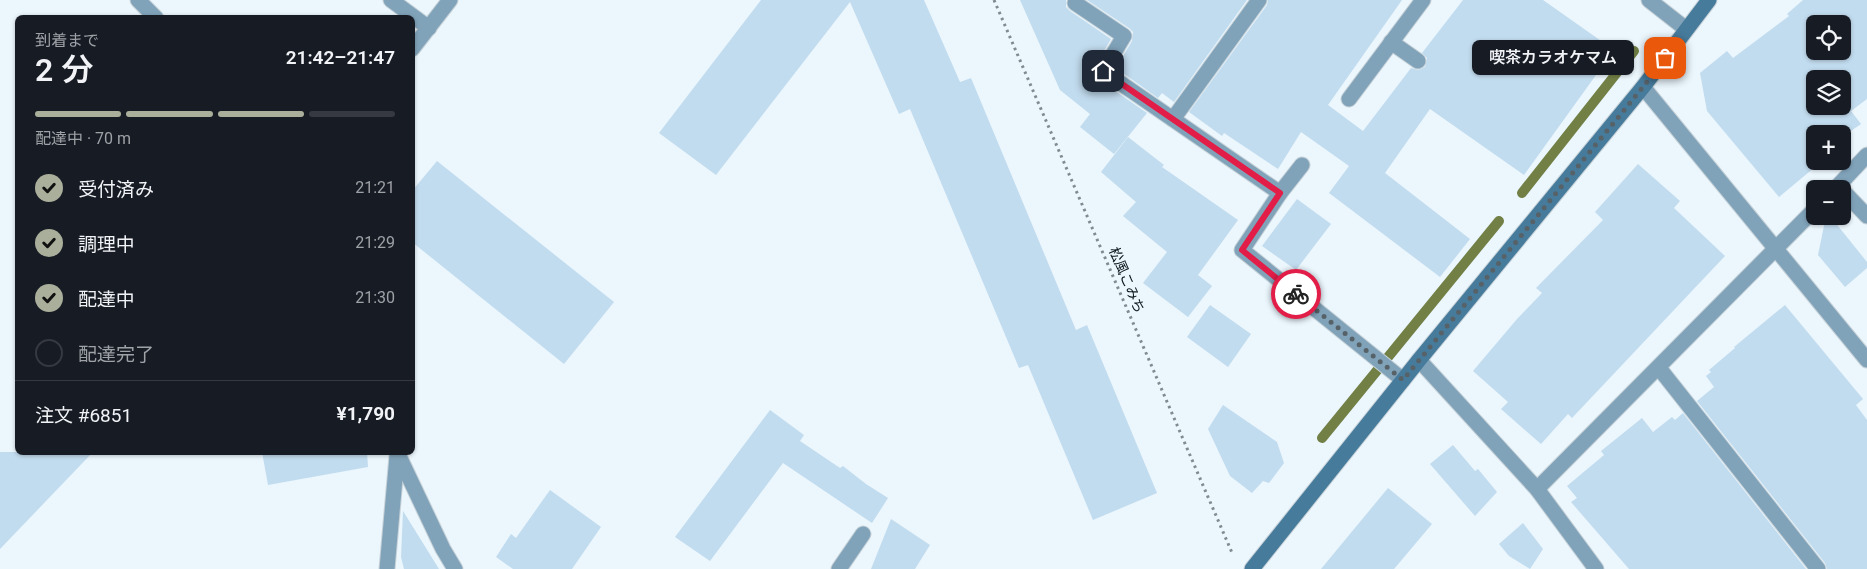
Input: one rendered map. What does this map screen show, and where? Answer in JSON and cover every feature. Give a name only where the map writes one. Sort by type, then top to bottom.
[{"type":"street","points":[[138,0],[153,15]]},
{"type":"street","points":[[391,0],[411,15]]},
{"type":"street","points":[[415,45],[450,0]]},
{"type":"street","points":[[1173,119],[1259,0]]},
{"type":"street","points":[[1349,99],[1423,0]]},
{"type":"street","points":[[1648,0],[1686,29]]},
{"type":"street","points":[[1252,569],[1419,360],[1643,87],[1709,0]]},
{"type":"street","points":[[1075,3],[1124,36],[1103,71],[1280,193]]},
{"type":"street","points":[[415,18],[429,28]]},
{"type":"street","points":[[1391,42],[1418,61]]},
{"type":"street","points":[[1643,87],[1867,360]]},
{"type":"street","points":[[1846,180],[1867,156]]},
{"type":"street","points":[[1302,165],[1280,193],[1242,250],[1403,380]]},
{"type":"street","points":[[1851,200],[1867,216]]},
{"type":"street","points":[[1537,489],[1806,218]]},
{"type":"street","points":[[1419,360],[1537,489],[1596,569]]},
{"type":"street","points":[[1658,368],[1818,569]]},
{"type":"street","points":[[387,569],[397,455]]},
{"type":"street","points":[[398,455],[443,549],[455,569]]},
{"type":"street","points":[[839,569],[863,534]]},
{"type":"path","name":"松風こみち","points":[[994,0],[1235,560]]},
{"type":"building","points":[[761,0],[924,0],[960,82],[971,78],[1076,330],[1087,325],[1157,493],[1093,520],[1028,365],[1019,368],[910,109],[899,114],[850,2],[716,175],[659,133]]},
{"type":"building","points":[[1020,0],[1066,0],[1066,7],[1070,11],[1111,39],[1095,66],[1094,75],[1147,113],[1114,154],[1080,127],[1090,114],[1060,90]]},
{"type":"building","points":[[1087,0],[1247,0],[1174,102],[1162,93],[1158,98],[1116,68],[1132,41],[1133,32]]},
{"type":"building","points":[[1268,0],[1402,0],[1328,105],[1363,131],[1411,68],[1418,70],[1425,67],[1427,58],[1422,53],[1463,0],[1543,0],[1614,50],[1524,175],[1430,109],[1385,173],[1470,239],[1440,277],[1329,193],[1349,166],[1301,132],[1278,169],[1224,133],[1222,136],[1189,112],[1267,5]]},
{"type":"building","points":[[1803,0],[1867,0],[1867,99],[1851,111],[1861,124],[1851,131],[1851,125],[1806,125],[1806,170],[1811,170],[1779,197],[1707,111],[1700,73],[1727,51],[1733,58],[1789,16],[1787,14]]},
{"type":"building","points":[[1128,137],[1164,165],[1162,167],[1238,220],[1198,275],[1212,286],[1188,317],[1143,283],[1167,252],[1123,216],[1136,202],[1101,172]]},
{"type":"building","points":[[437,161],[614,302],[564,364],[415,244],[415,187]]},
{"type":"building","points":[[1638,164],[1680,201],[1674,208],[1725,256],[1572,418],[1568,414],[1541,444],[1501,409],[1508,402],[1473,371],[1542,293],[1536,288],[1603,220],[1595,212]]},
{"type":"building","points":[[1297,199],[1331,224],[1296,270],[1262,246]]},
{"type":"building","points":[[1824,225],[1837,225],[1867,262],[1867,268],[1845,287],[1818,255]]},
{"type":"building","points":[[1210,305],[1251,334],[1228,367],[1187,337]]},
{"type":"building","points":[[1785,305],[1863,399],[1856,405],[1867,420],[1867,569],[1827,569],[1825,563],[1697,401],[1714,387],[1706,376],[1711,372],[1709,370]]},
{"type":"building","points":[[1223,405],[1277,442],[1284,463],[1269,483],[1263,481],[1252,493],[1230,476],[1208,429]]},
{"type":"building","points":[[770,410],[804,435],[800,441],[840,468],[843,466],[888,498],[872,523],[783,463],[710,561],[675,537]]},
{"type":"building","points":[[1683,413],[1806,569],[1629,569],[1571,502],[1577,498],[1567,486],[1604,455],[1601,451],[1642,418],[1653,432],[1672,417],[1675,420]]},
{"type":"building","points":[[1453,445],[1475,471],[1478,469],[1497,492],[1475,516],[1430,464]]},
{"type":"building","points":[[0,452],[15,452],[15,455],[90,455],[0,549]]},
{"type":"building","points":[[263,455],[367,455],[368,467],[268,485]]},
{"type":"building","points":[[1388,488],[1432,524],[1394,569],[1321,569]]},
{"type":"building","points":[[550,490],[601,527],[572,569],[513,569],[496,557],[511,534],[516,538]]},
{"type":"building","points":[[403,511],[439,569],[404,569],[401,557]]},
{"type":"building","points":[[891,519],[930,545],[915,569],[871,569]]},
{"type":"building","points":[[1523,523],[1543,549],[1530,569],[1509,556],[1499,544]]},
{"type":"waterway","points":[[1522,193],[1634,51]]},
{"type":"waterway","points":[[1322,438],[1499,221]]},
{"type":"way so far","points":[[1296,294],[1403,380],[1665,58]]},
{"type":"place","name":"喫茶カラオケマム","points":[[1665,58]]},
{"type":"route","points":[[1103,71],[1280,193],[1242,250],[1296,294]]}]
